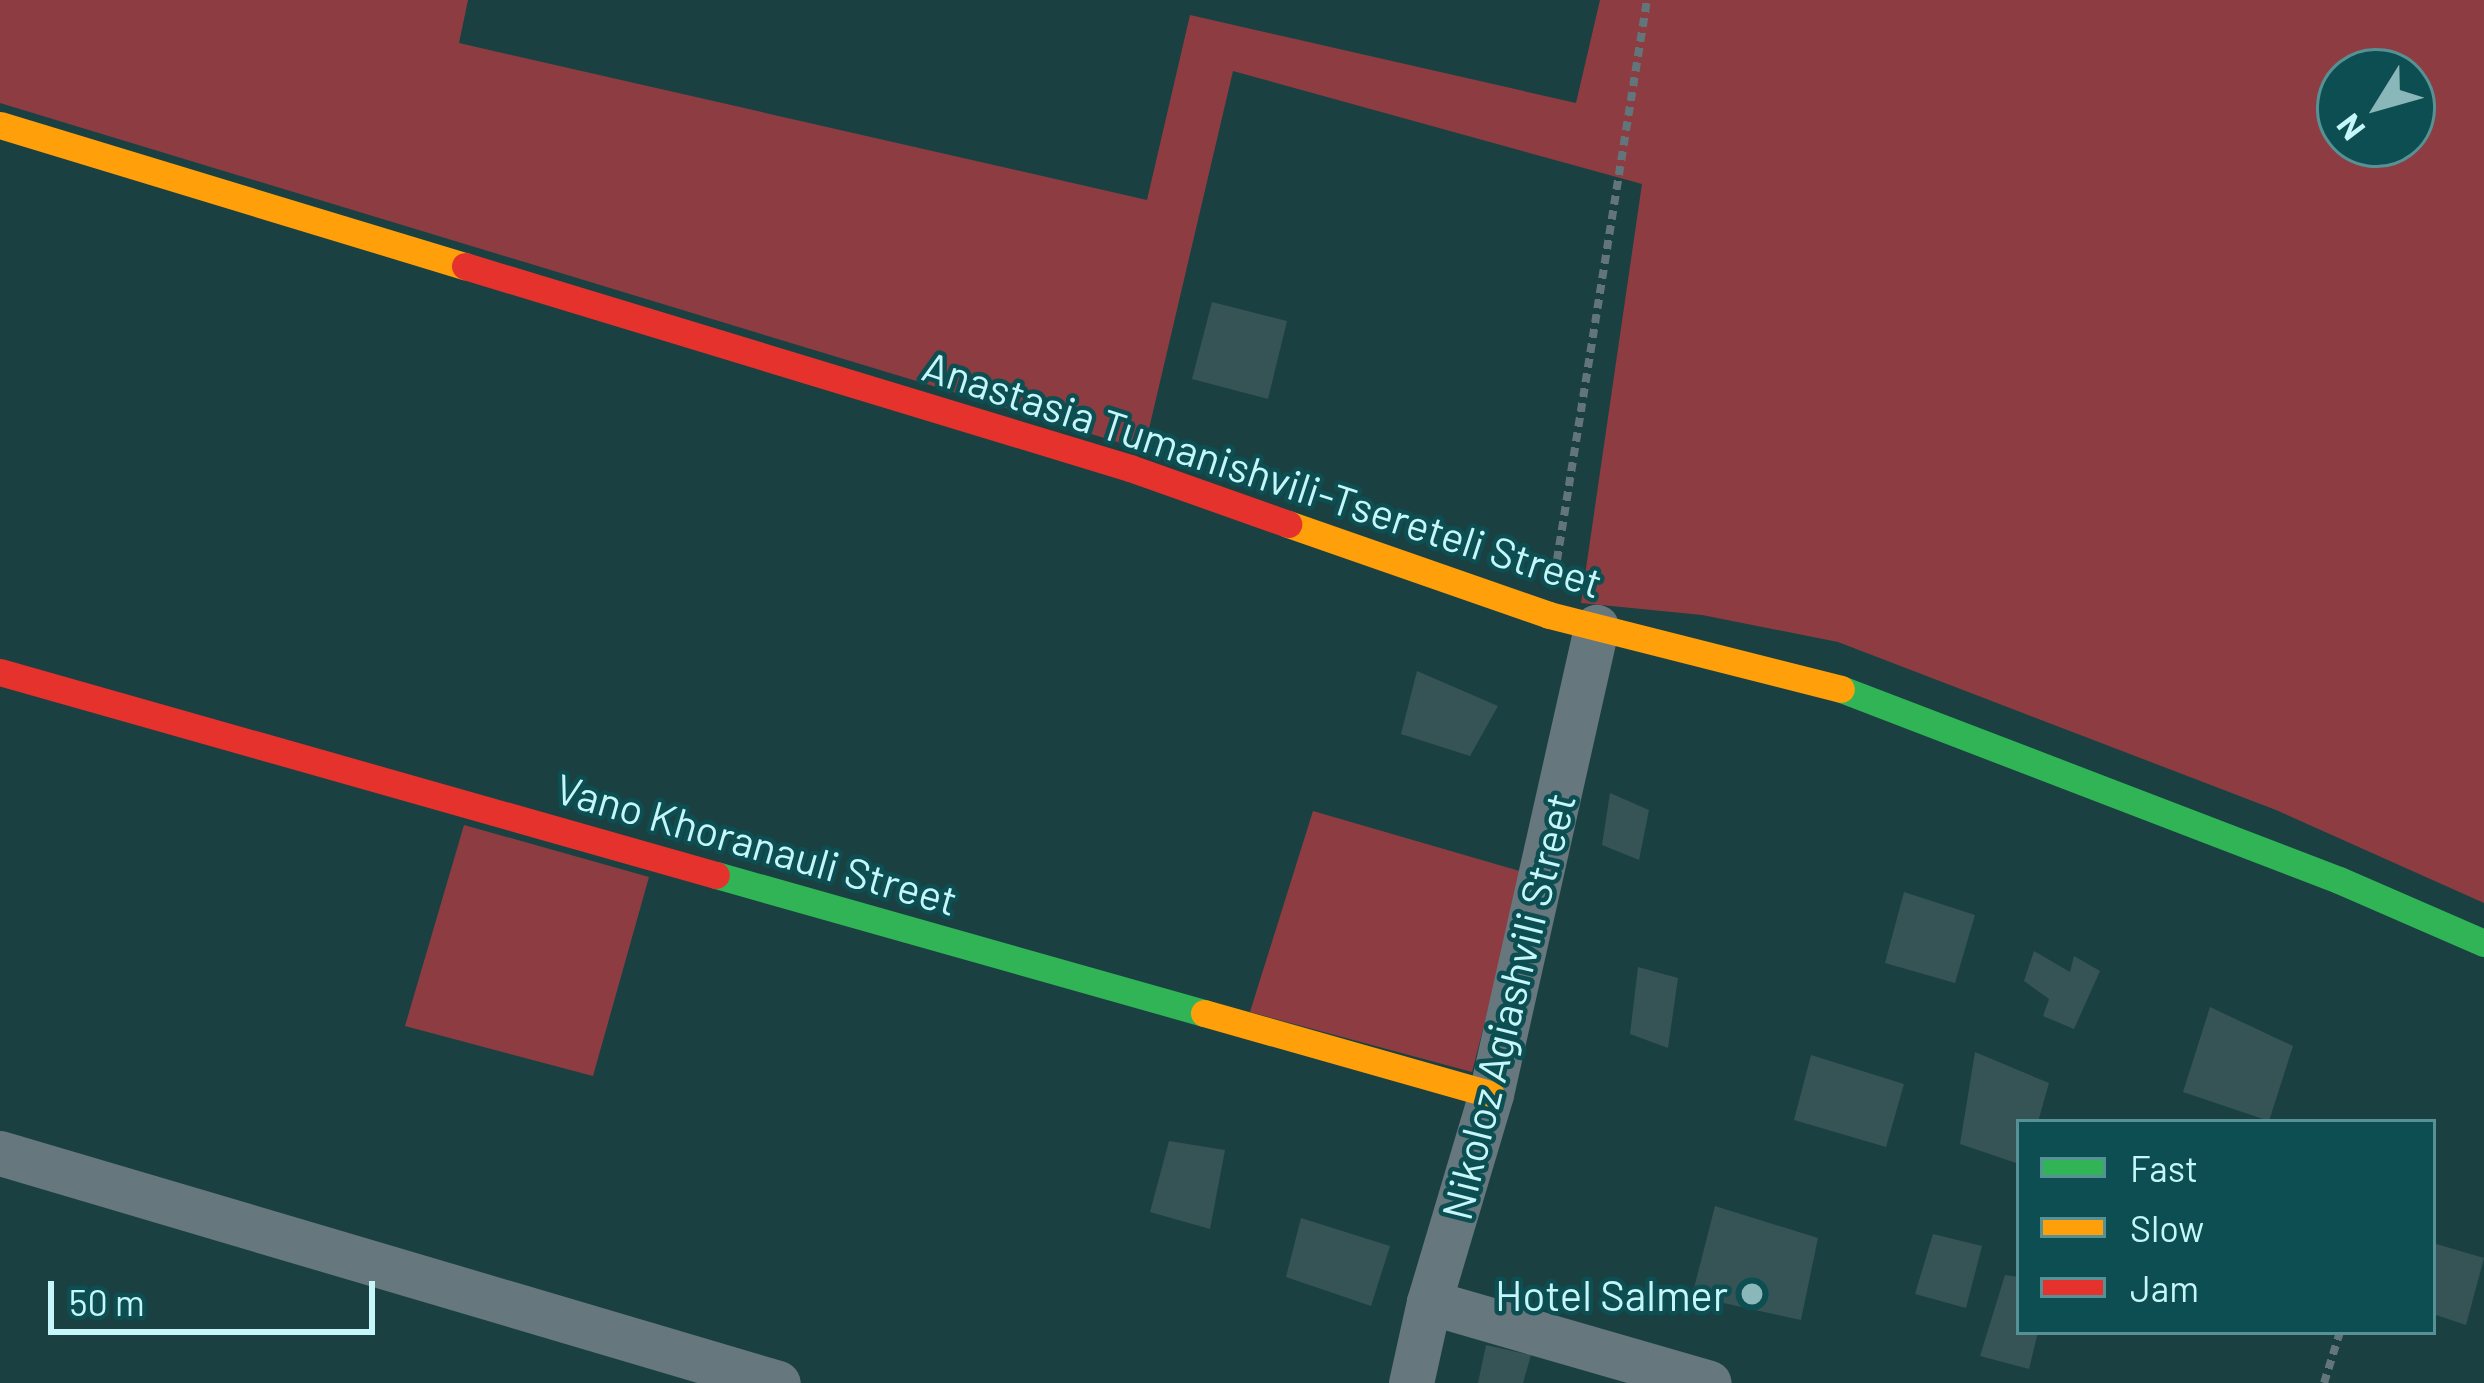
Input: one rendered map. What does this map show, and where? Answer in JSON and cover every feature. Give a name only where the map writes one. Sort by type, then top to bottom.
[{"type":"street","name":"Anastasia Tumanishvili-Tsereteli Street","points":[[0,125],[1130,468],[1549,615],[1871,697],[2339,880],[2484,943]]},
{"type":"street","name":"Nikoloz Agiashvili Street","points":[[1411,1383],[1429,1302],[1491,1094],[1596,627]]},
{"type":"street","name":"Vano Khoranauli Street","points":[[0,672],[1491,1094]]},
{"type":"street","points":[[0,1153],[778,1383]]},
{"type":"street","points":[[1429,1302],[1709,1383]]},
{"type":"path","points":[[1549,615],[1647,0]]},
{"type":"path","points":[[2324,1383],[2340,1335]]},
{"type":"shaded area","points":[[0,0],[468,0],[459,43],[1147,200],[1190,15],[1576,103],[1600,0],[2484,0],[2484,903],[2276,810],[1838,642],[1702,615],[1581,603],[1642,184],[1233,71],[1144,450],[0,103]]},
{"type":"shaded area","points":[[1313,811],[1523,872],[1472,1072],[1250,1012]]},
{"type":"shaded area","points":[[464,825],[649,877],[593,1076],[405,1026]]},
{"type":"building","points":[[1212,302],[1287,321],[1268,399],[1192,379]]},
{"type":"building","points":[[1417,671],[1498,706],[1470,756],[1401,734]]},
{"type":"building","points":[[1610,793],[1649,810],[1639,860],[1602,845]]},
{"type":"building","points":[[1904,892],[1975,915],[1955,983],[1885,963]]},
{"type":"building","points":[[2034,951],[2070,972],[2074,956],[2100,971],[2074,1029],[2043,1016],[2049,999],[2024,981]]},
{"type":"building","points":[[1638,967],[1678,978],[1668,1048],[1630,1034]]},
{"type":"building","points":[[2210,1007],[2293,1046],[2270,1119],[2183,1092]]},
{"type":"building","points":[[1975,1052],[2049,1083],[2039,1119],[2016,1119],[2016,1163],[1960,1144]]},
{"type":"building","points":[[1811,1055],[1904,1084],[1886,1147],[1794,1120]]},
{"type":"building","points":[[1169,1141],[1225,1150],[1210,1229],[1150,1212]]},
{"type":"building","points":[[1715,1206],[1818,1238],[1801,1320],[1692,1296]]},
{"type":"building","points":[[1301,1218],[1390,1246],[1371,1306],[1286,1277]]},
{"type":"building","points":[[1933,1234],[1982,1246],[1966,1308],[1915,1294]]},
{"type":"building","points":[[2436,1244],[2484,1258],[2466,1325],[2436,1315]]},
{"type":"building","points":[[2005,1275],[2016,1277],[2016,1335],[2037,1335],[2029,1369],[1980,1356]]},
{"type":"building","points":[[1486,1345],[1531,1355],[1523,1383],[1478,1383]]},
{"type":"traffic: fast","points":[[1841,689],[2339,880],[2484,943]]},
{"type":"traffic: fast","points":[[716,875],[1204,1013]]},
{"type":"traffic: slow","points":[[0,125],[465,266]]},
{"type":"traffic: slow","points":[[1288,524],[1549,615],[1841,689]]},
{"type":"traffic: slow","points":[[1204,1013],[1491,1094]]},
{"type":"traffic: jam","points":[[465,266],[1130,468],[1288,524]]},
{"type":"traffic: jam","points":[[0,672],[716,875]]},
{"type":"place","name":"Hotel Salmer","points":[[1752,1294]]}]
